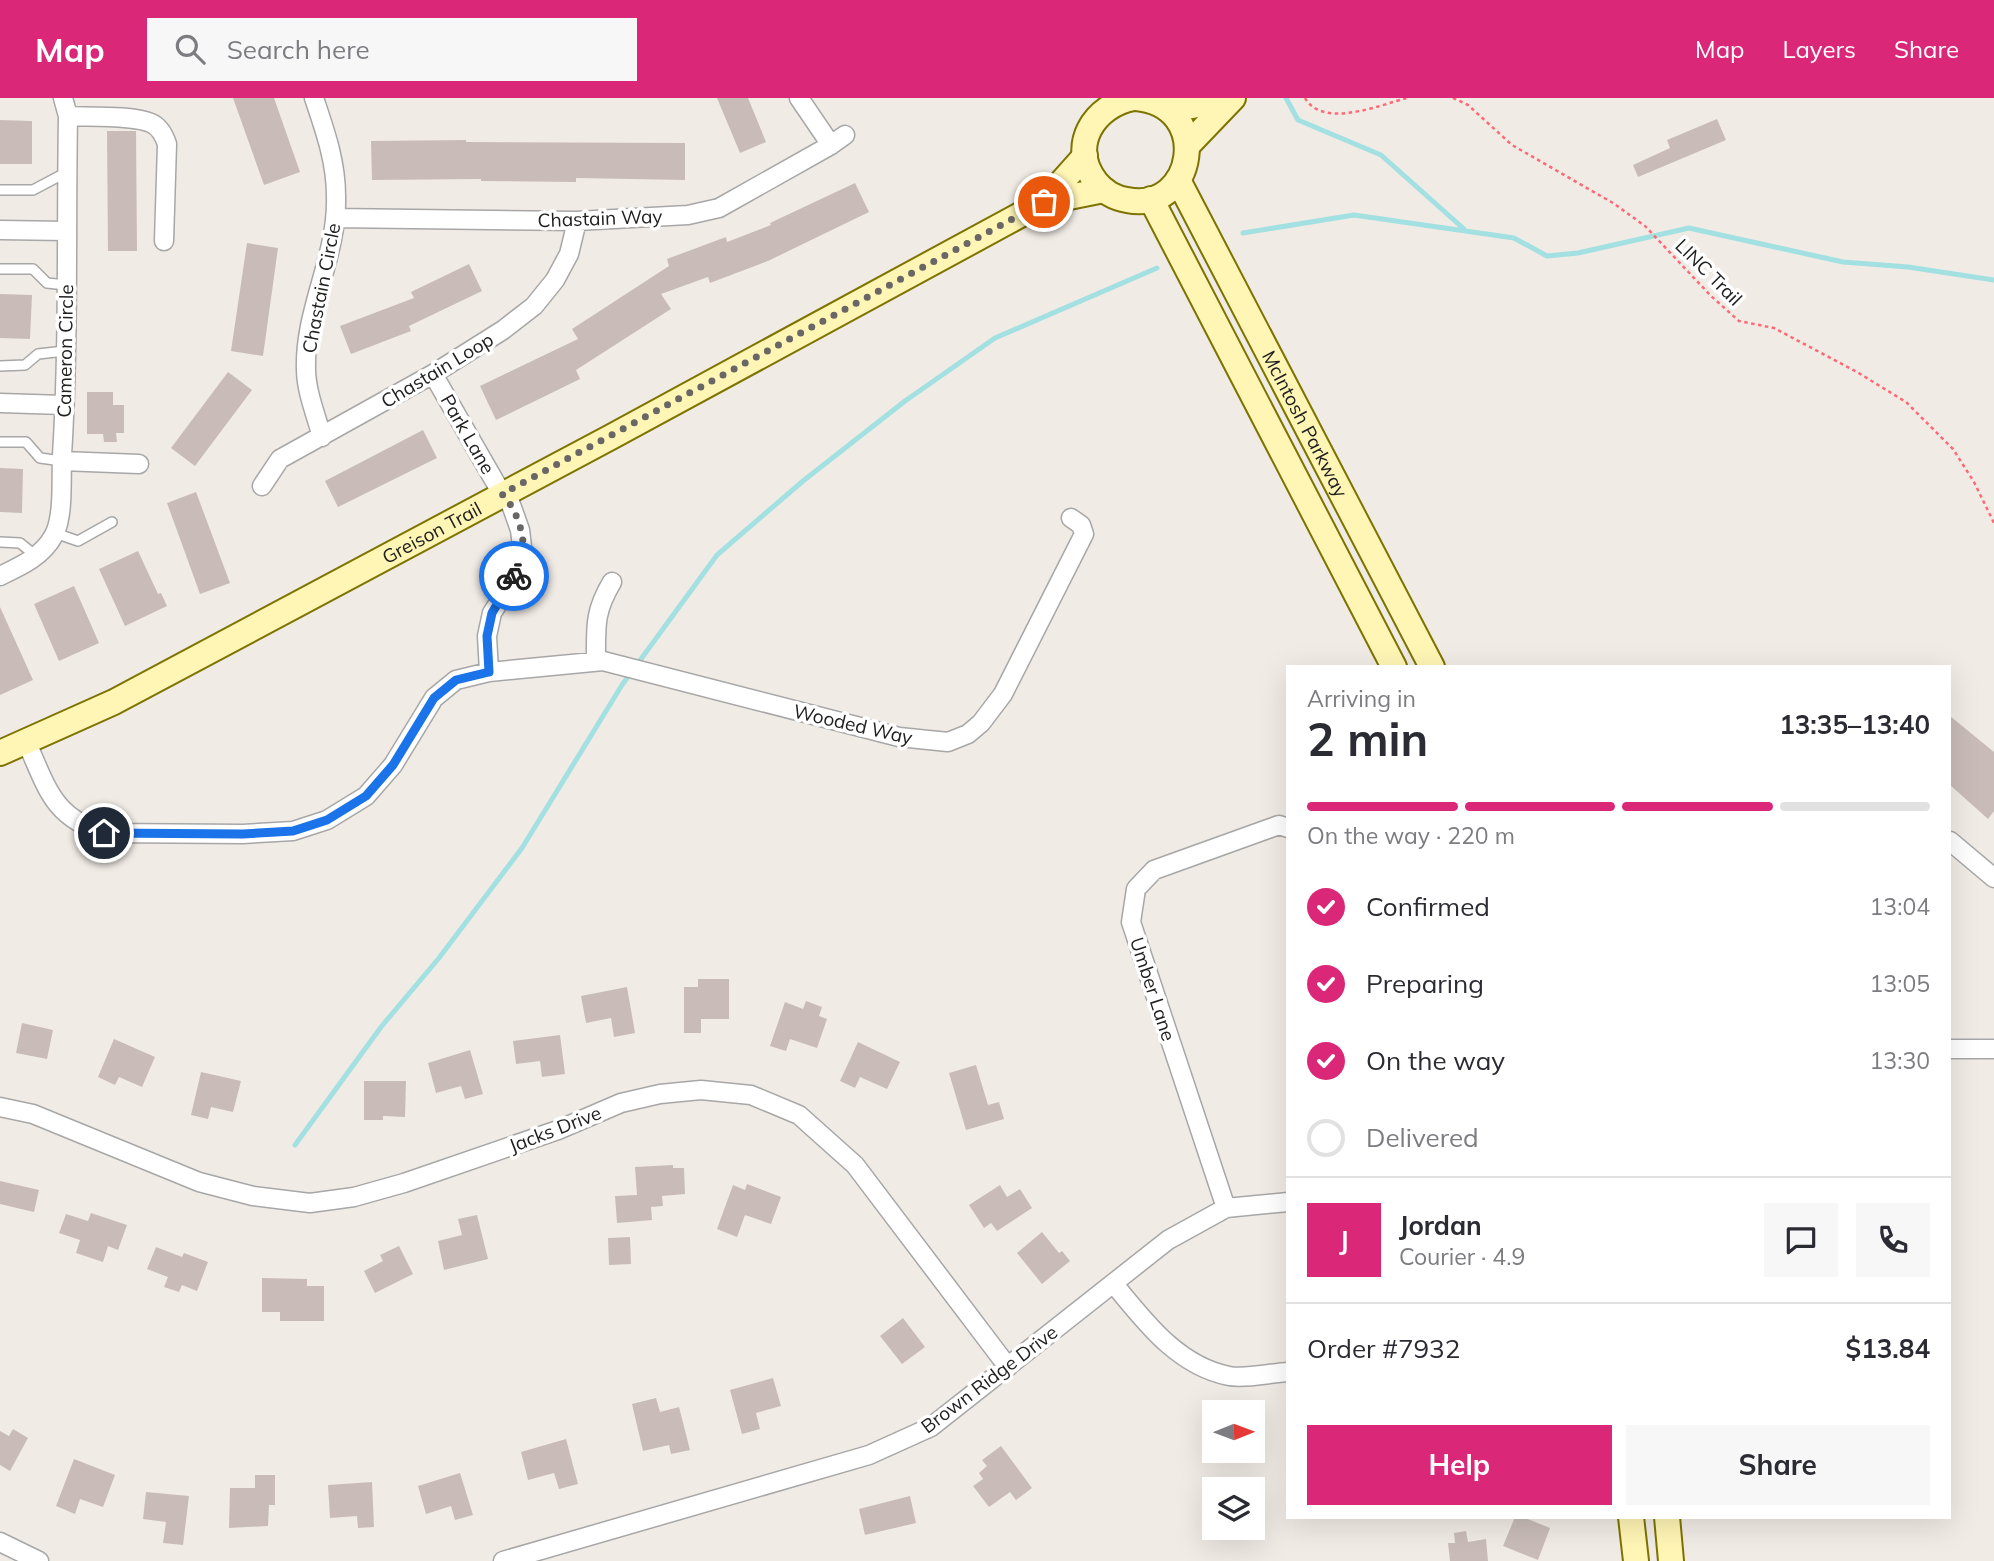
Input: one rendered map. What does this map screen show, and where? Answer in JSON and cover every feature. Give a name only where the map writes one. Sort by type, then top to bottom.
[{"type":"street","name":"Cameron Circle","points":[[55,533],[60,503],[65,352],[68,117],[63,98]]},
{"type":"street","name":"Chastain Circle","points":[[314,98],[334,162],[337,199],[332,238],[308,335],[306,371],[322,437]]},
{"type":"street","name":"Chastain Way","points":[[335,218],[578,221],[688,215],[719,208],[838,140],[799,98]]},
{"type":"street","points":[[1135,98],[1159,103],[1179,120],[1188,145],[1188,158],[1178,180],[1166,192],[1151,200],[1135,202],[1118,198],[1104,190],[1088,169],[1085,142],[1094,108],[1135,98]]},
{"type":"street","points":[[1170,110],[1232,99]]},
{"type":"street","points":[[1188,145],[1232,99]]},
{"type":"street","points":[[68,117],[140,120],[153,123],[162,131],[167,144],[164,242]]},
{"type":"street","name":"Greison Trail","points":[[1044,202],[1085,156]]},
{"type":"street","name":"McIntosh Parkway","points":[[1178,180],[1431,665]]},
{"type":"street","name":"Greison Trail","points":[[0,753],[114,702],[1044,202],[1104,190]]},
{"type":"street","name":"McIntosh Parkway","points":[[1151,200],[1393,665]]},
{"type":"street","name":"Chastain Loop","points":[[261,486],[280,459],[433,374],[503,330],[534,306],[555,280],[569,254],[578,221]]},
{"type":"street","points":[[0,230],[66,231]]},
{"type":"street","name":"Park Lane","points":[[433,374],[502,494]]},
{"type":"street","points":[[0,403],[64,405]]},
{"type":"street","points":[[62,461],[139,464]]},
{"type":"street","points":[[489,672],[487,636],[492,613],[511,583],[523,555],[520,530],[509,502],[502,494]]},
{"type":"street","name":"Wooded Way","points":[[26,741],[62,813],[84,827],[104,833],[243,834],[293,831],[327,820],[366,796],[393,765],[434,698],[456,680],[489,672],[596,661],[625,665],[899,737],[948,742],[968,734],[981,723],[1003,694],[1084,534],[1081,525],[1071,518]]},
{"type":"street","points":[[0,576],[43,552],[55,533]]},
{"type":"street","points":[[596,661],[596,617],[612,582]]},
{"type":"street","name":"Umber Lane","points":[[1226,1208],[1131,922],[1136,890],[1154,870],[1279,825],[1286,827]]},
{"type":"street","points":[[1951,842],[1994,878]]},
{"type":"street","points":[[1951,1049],[1994,1049]]},
{"type":"street","name":"Jacks Drive","points":[[0,1107],[33,1114],[200,1182],[253,1196],[310,1203],[354,1197],[404,1184],[558,1130],[621,1103],[660,1094],[701,1090],[751,1095],[799,1115],[855,1164],[1009,1367]]},
{"type":"street","name":"Brown Ridge Drive","points":[[503,1561],[869,1455],[931,1427],[1168,1240],[1226,1208],[1286,1202]]},
{"type":"street","points":[[1114,1284],[1159,1337],[1200,1367],[1231,1377],[1286,1372]]},
{"type":"street","points":[[1631,1519],[1636,1561]]},
{"type":"street","points":[[1667,1519],[1671,1561]]},
{"type":"street","points":[[0,1542],[39,1561]]},
{"type":"lane","points":[[0,190],[33,190],[67,172]]},
{"type":"lane","points":[[0,269],[33,270],[47,283],[66,285]]},
{"type":"lane","points":[[0,366],[26,365],[38,354],[65,352]]},
{"type":"lane","points":[[0,442],[26,442],[40,458],[62,461]]},
{"type":"lane","points":[[55,533],[78,541],[112,522]]},
{"type":"lane","points":[[0,542],[20,543],[36,556]]},
{"type":"path","points":[[1306,98],[1309,104],[1321,111],[1338,114],[1407,98]]},
{"type":"path","name":"LINC Trail","points":[[1453,98],[1468,105],[1512,145],[1613,203],[1645,226],[1711,296],[1739,321],[1774,328],[1857,372],[1906,402],[1953,449],[1974,482],[1994,523]]},
{"type":"building","points":[[233,98],[274,98],[300,172],[264,185]]},
{"type":"building","points":[[717,98],[748,98],[766,142],[740,153]]},
{"type":"building","points":[[1717,119],[1726,140],[1638,177],[1633,165],[1670,148],[1667,140]]},
{"type":"building","points":[[0,120],[32,121],[32,164],[0,164]]},
{"type":"building","points":[[107,131],[136,131],[137,251],[108,251]]},
{"type":"building","points":[[371,141],[685,143],[685,180],[372,180]]},
{"type":"building","points":[[855,183],[869,212],[768,261],[710,283],[708,277],[661,294],[671,309],[576,370],[580,379],[496,420],[480,386],[578,339],[572,329],[669,266],[667,259],[726,237],[727,242],[771,225],[770,223]]},
{"type":"building","points":[[247,243],[278,248],[263,356],[231,351]]},
{"type":"building","points":[[469,264],[482,291],[409,326],[411,331],[351,354],[340,326],[414,298],[411,292]]},
{"type":"building","points":[[0,294],[32,295],[30,339],[0,338]]},
{"type":"building","points":[[228,372],[252,390],[195,466],[171,448]]},
{"type":"building","points":[[87,392],[113,392],[113,405],[124,405],[124,433],[116,433],[117,442],[104,442],[103,434],[87,434]]},
{"type":"building","points":[[423,430],[437,458],[338,507],[325,481]]},
{"type":"building","points":[[0,468],[23,469],[22,513],[0,512]]},
{"type":"building","points":[[196,492],[230,583],[200,594],[167,503]]},
{"type":"building","points":[[138,551],[158,594],[161,593],[167,606],[125,626],[99,569]]},
{"type":"building","points":[[74,586],[99,643],[59,661],[34,604]]},
{"type":"building","points":[[0,607],[33,680],[0,695]]},
{"type":"building","points":[[1951,717],[1994,752],[1994,811],[1988,819],[1951,786]]},
{"type":"building","points":[[698,979],[729,979],[729,1019],[701,1019],[701,1033],[684,1033],[684,987],[698,987]]},
{"type":"building","points":[[627,987],[635,1033],[614,1037],[611,1018],[586,1023],[581,996]]},
{"type":"building","points":[[806,1001],[822,1007],[819,1016],[827,1019],[817,1048],[790,1039],[786,1051],[770,1046],[785,1002],[803,1009]]},
{"type":"building","points":[[22,1023],[53,1030],[47,1059],[16,1053]]},
{"type":"building","points":[[560,1035],[565,1074],[542,1077],[540,1061],[516,1064],[513,1041]]},
{"type":"building","points":[[114,1039],[155,1057],[142,1087],[119,1077],[115,1085],[98,1077]]},
{"type":"building","points":[[858,1042],[900,1062],[887,1089],[860,1077],[855,1088],[840,1081]]},
{"type":"building","points":[[470,1050],[483,1094],[465,1099],[461,1086],[436,1093],[428,1063]]},
{"type":"building","points":[[976,1065],[988,1105],[999,1102],[1004,1119],[966,1130],[949,1073]]},
{"type":"building","points":[[201,1072],[241,1081],[233,1112],[211,1107],[208,1119],[191,1115]]},
{"type":"building","points":[[364,1081],[406,1081],[405,1117],[383,1116],[383,1120],[364,1120]]},
{"type":"building","points":[[673,1165],[673,1168],[684,1168],[685,1194],[662,1196],[663,1206],[651,1207],[652,1220],[617,1223],[615,1196],[637,1195],[635,1167]]},
{"type":"building","points":[[0,1181],[39,1190],[34,1212],[0,1204]]},
{"type":"building","points":[[747,1184],[781,1197],[771,1224],[745,1215],[737,1237],[717,1229],[733,1185],[745,1190]]},
{"type":"building","points":[[1000,1185],[1007,1197],[1020,1189],[1032,1208],[997,1231],[991,1223],[984,1228],[969,1205]]},
{"type":"building","points":[[91,1213],[127,1225],[118,1250],[108,1246],[103,1262],[76,1253],[80,1240],[59,1233],[66,1214],[88,1221]]},
{"type":"building","points":[[477,1215],[488,1259],[444,1270],[438,1241],[462,1235],[458,1219]]},
{"type":"building","points":[[1042,1232],[1059,1253],[1062,1251],[1070,1261],[1042,1284],[1017,1253]]},
{"type":"building","points":[[630,1237],[631,1264],[609,1265],[608,1238]]},
{"type":"building","points":[[399,1246],[413,1274],[375,1293],[364,1271],[383,1261],[380,1255]]},
{"type":"building","points":[[156,1247],[182,1257],[184,1253],[208,1262],[197,1291],[182,1285],[179,1292],[164,1287],[168,1277],[147,1269]]},
{"type":"building","points":[[262,1278],[307,1279],[307,1286],[324,1286],[324,1321],[280,1321],[280,1312],[262,1312]]},
{"type":"building","points":[[903,1318],[925,1347],[902,1364],[880,1336]]},
{"type":"building","points":[[773,1378],[781,1406],[756,1413],[760,1429],[742,1434],[730,1390]]},
{"type":"building","points":[[656,1398],[660,1412],[679,1407],[690,1450],[671,1454],[669,1445],[643,1451],[632,1404]]},
{"type":"building","points":[[13,1429],[28,1438],[10,1471],[0,1465],[0,1431],[9,1436]]},
{"type":"building","points":[[566,1439],[578,1484],[559,1489],[554,1473],[528,1480],[521,1452]]},
{"type":"building","points":[[1001,1446],[1032,1488],[1016,1500],[1010,1492],[989,1507],[973,1486],[983,1479],[979,1473],[987,1466],[982,1460]]},
{"type":"building","points":[[74,1459],[115,1475],[103,1507],[80,1499],[75,1514],[56,1506]]},
{"type":"building","points":[[460,1473],[473,1515],[455,1520],[451,1506],[426,1514],[418,1486]]},
{"type":"building","points":[[255,1475],[275,1475],[275,1505],[269,1505],[268,1526],[229,1528],[230,1488],[255,1488]]},
{"type":"building","points":[[372,1482],[374,1527],[358,1528],[357,1516],[330,1518],[328,1485]]},
{"type":"building","points":[[146,1492],[189,1496],[183,1545],[163,1543],[166,1522],[143,1519]]},
{"type":"building","points":[[910,1496],[916,1523],[865,1535],[859,1509]]},
{"type":"building","points":[[1514,1519],[1528,1519],[1550,1528],[1538,1560],[1503,1546]]},
{"type":"building","points":[[1466,1531],[1468,1542],[1486,1539],[1488,1561],[1450,1561],[1448,1543],[1455,1543],[1454,1533]]},
{"type":"waterway","points":[[1286,98],[1298,120],[1381,155],[1464,229]]},
{"type":"waterway","points":[[1243,233],[1354,215],[1514,238],[1547,256],[1578,253],[1689,228],[1843,262],[1908,267],[1994,280]]},
{"type":"waterway","points":[[295,1145],[381,1027],[439,958],[522,848],[622,685],[717,555],[803,481],[905,401],[995,338],[1157,268]]},
{"type":"way so far","points":[[514,576],[523,555],[520,530],[509,502],[502,494],[1044,202]]},
{"type":"route","points":[[104,833],[243,834],[293,831],[327,820],[366,796],[393,765],[434,698],[456,680],[489,672],[487,636],[492,613],[514,576]]}]
